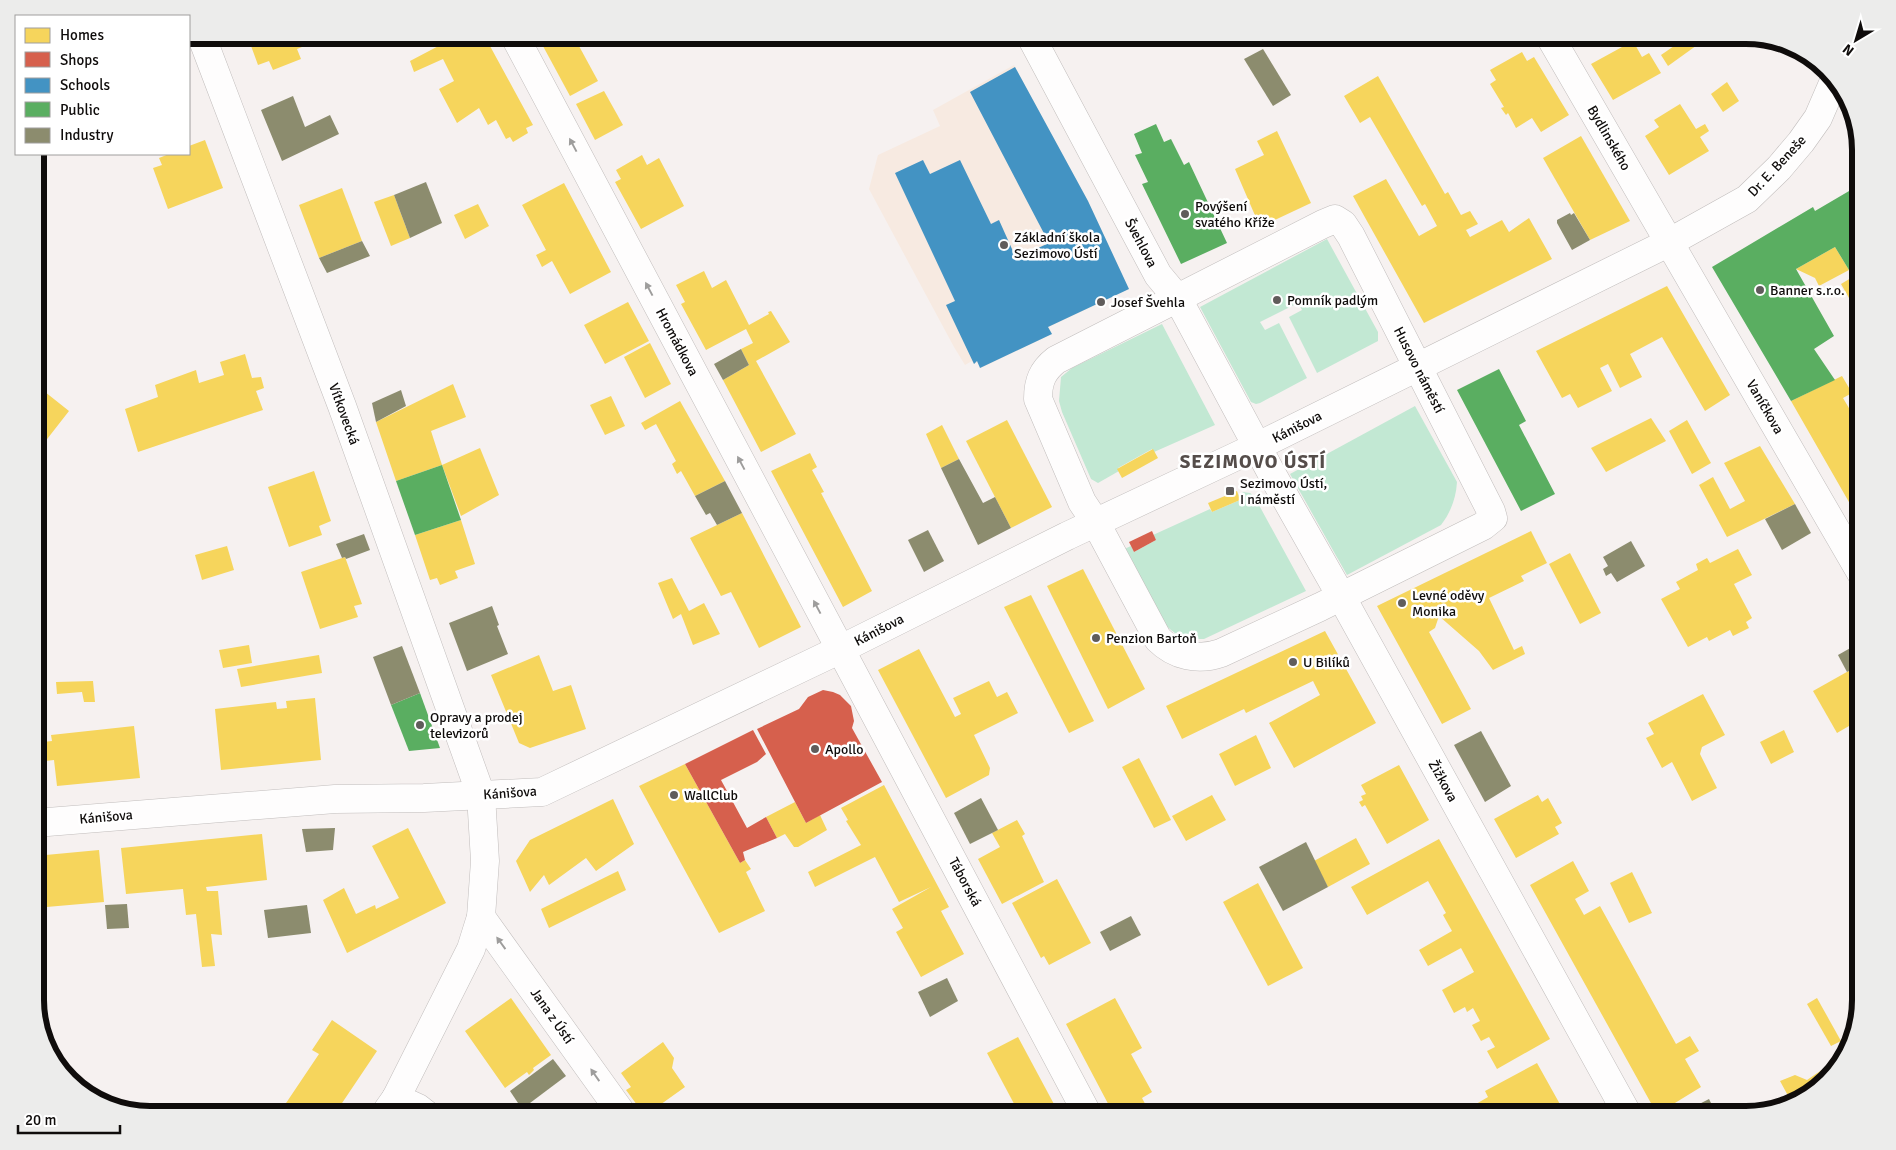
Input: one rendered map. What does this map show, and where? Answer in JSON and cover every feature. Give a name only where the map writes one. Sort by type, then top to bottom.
[{"type":"street","name":"Vítkovecká","points":[[204,44],[342,406],[481,795]]},
{"type":"street","name":"Hromádkova","points":[[519,44],[841,649]]},
{"type":"street","name":"Švehlova","points":[[1035,44],[1158,275],[1178,299],[1258,446]]},
{"type":"street","name":"Bydlinského","points":[[1554,44],[1670,242]]},
{"type":"street","name":"Dr. E. Beneše","points":[[1670,242],[1747,199],[1780,168],[1818,118],[1831,87]]},
{"type":"street","name":"Husovo náměstí","points":[[1336,219],[1346,227],[1418,366],[1491,510],[1493,518],[1483,526],[1342,596],[1221,654],[1210,657],[1187,656],[1166,647],[1158,639],[1096,523],[1082,502],[1038,399],[1038,385],[1047,366],[1056,360],[1336,219]]},
{"type":"street","name":"Kánišova","points":[[44,822],[335,799],[542,792],[1258,446],[1670,242]]},
{"type":"street","name":"Vaníčkova","points":[[1670,242],[1852,557]]},
{"type":"street","name":"Žižkova","points":[[1258,446],[1623,1106]]},
{"type":"street","name":"Táborská","points":[[841,649],[1083,1106]]},
{"type":"street","points":[[390,1106],[471,948],[482,917],[485,861],[481,795]]},
{"type":"street","name":"Jana z Ústí","points":[[482,917],[617,1106]]},
{"type":"shaded area","name":"Základní škola Sezimovo Ústí","points":[[1014,65],[1088,201],[1129,289],[1049,327],[1052,334],[981,368],[977,362],[974,364],[972,361],[965,365],[869,189],[878,155],[940,126],[933,110]]},
{"type":"green space","points":[[1327,239],[1378,332],[1378,341],[1317,373],[1289,317],[1302,310],[1298,303],[1260,322],[1265,330],[1279,323],[1307,378],[1260,403],[1251,402],[1200,307]]},
{"type":"green space","points":[[1162,324],[1215,425],[1154,452],[1152,449],[1118,468],[1119,471],[1098,483],[1091,479],[1062,412],[1059,401],[1061,377],[1072,368]]},
{"type":"green space","points":[[1415,406],[1457,482],[1448,515],[1441,525],[1347,575],[1290,474]]},
{"type":"green space","points":[[1243,492],[1254,496],[1306,591],[1204,639],[1178,635],[1158,615],[1122,550],[1131,546],[1134,552],[1156,540],[1153,535],[1210,509],[1212,512],[1240,500],[1238,495]]},
{"type":"building: Homes","points":[[250,44],[301,44],[302,47],[297,49],[301,59],[273,70],[269,61],[258,65]]},
{"type":"building: Homes","points":[[442,44],[489,44],[533,125],[526,128],[528,133],[513,142],[510,137],[506,139],[496,120],[488,125],[479,108],[457,123],[439,89],[454,81],[443,59],[414,72],[410,61]]},
{"type":"building: Homes","points":[[542,44],[578,44],[598,81],[570,96]]},
{"type":"building: Homes","points":[[1628,44],[1635,44],[1642,57],[1649,53],[1661,73],[1613,100],[1591,64]]},
{"type":"building: Homes","points":[[1677,44],[1699,44],[1668,66],[1661,55]]},
{"type":"building: Homes","points":[[1522,52],[1527,61],[1534,57],[1569,115],[1541,132],[1532,118],[1516,128],[1508,113],[1506,115],[1501,108],[1504,107],[1490,84],[1496,80],[1490,70]]},
{"type":"building: Homes","points":[[1378,76],[1445,194],[1448,192],[1461,215],[1470,211],[1478,224],[1466,230],[1470,237],[1502,220],[1509,232],[1529,218],[1552,259],[1424,323],[1353,196],[1386,179],[1419,236],[1437,226],[1425,204],[1422,206],[1370,117],[1360,123],[1344,96]]},
{"type":"building: Homes","points":[[1727,82],[1739,101],[1723,112],[1711,94]]},
{"type":"building: Homes","points":[[604,91],[623,125],[595,140],[576,104]]},
{"type":"building: Homes","points":[[1680,104],[1696,129],[1705,124],[1709,131],[1700,137],[1709,151],[1669,175],[1645,136],[1659,127],[1654,120]]},
{"type":"building: Homes","points":[[1277,131],[1311,203],[1260,227],[1235,169],[1264,155],[1257,141]]},
{"type":"building: Homes","points":[[1581,136],[1630,221],[1590,240],[1543,158]]},
{"type":"building: Homes","points":[[205,140],[223,188],[168,209],[153,168],[162,165],[159,158],[166,155],[190,155],[190,146]]},
{"type":"building: Homes","points":[[642,155],[647,165],[659,158],[684,206],[641,229],[615,182],[621,179],[616,170]]},
{"type":"building: Homes","points":[[564,183],[611,272],[570,294],[552,261],[542,267],[536,255],[546,250],[522,205]]},
{"type":"building: Homes","points":[[342,188],[362,241],[319,258],[299,205]]},
{"type":"building: Homes","points":[[394,195],[410,238],[391,246],[374,202]]},
{"type":"building: Homes","points":[[478,204],[489,226],[465,239],[454,215]]},
{"type":"building: Homes","points":[[1835,247],[1849,270],[1819,286],[1815,278],[1796,269]]},
{"type":"building: Homes","points":[[704,271],[712,288],[726,280],[749,325],[771,311],[790,342],[756,361],[796,434],[761,452],[723,380],[749,365],[741,349],[753,343],[746,329],[706,350],[681,304],[685,302],[676,285]]},
{"type":"building: Homes","points":[[1852,277],[1852,303],[1841,284]]},
{"type":"building: Homes","points":[[1667,286],[1730,395],[1705,411],[1662,337],[1630,354],[1642,377],[1620,388],[1608,364],[1600,368],[1612,391],[1578,408],[1570,394],[1562,398],[1536,351]]},
{"type":"building: Homes","points":[[628,302],[649,341],[605,364],[584,325]]},
{"type":"building: Homes","points":[[650,343],[671,384],[645,398],[624,357]]},
{"type":"building: Homes","points":[[245,354],[252,378],[261,377],[264,388],[256,391],[263,410],[138,452],[125,409],[158,397],[155,385],[196,370],[199,383],[224,375],[220,362]]},
{"type":"building: Homes","points":[[1842,376],[1852,393],[1843,398],[1852,413],[1852,507],[1791,401]]},
{"type":"building: Homes","points":[[453,384],[466,417],[431,431],[442,465],[396,481],[376,422]]},
{"type":"building: Homes","points":[[44,391],[69,411],[44,443]]},
{"type":"building: Homes","points":[[611,396],[625,426],[605,435],[590,405]]},
{"type":"building: Homes","points":[[680,401],[725,481],[695,496],[681,471],[677,474],[672,464],[676,461],[656,424],[645,430],[641,423]]},
{"type":"building: Homes","points":[[1651,418],[1666,441],[1606,472],[1591,448]]},
{"type":"building: Homes","points":[[1007,420],[1052,507],[1011,528],[966,441]]},
{"type":"building: Homes","points":[[1687,420],[1711,463],[1692,474],[1669,431]]},
{"type":"building: Homes","points":[[942,425],[959,459],[941,468],[926,434]]},
{"type":"building: Homes","points":[[1760,446],[1795,504],[1727,537],[1699,485],[1713,477],[1730,509],[1745,501],[1724,463]]},
{"type":"building: Homes","points":[[480,448],[499,495],[461,516],[442,465]]},
{"type":"building: Homes","points":[[1153,449],[1158,458],[1122,478],[1117,469]]},
{"type":"building: Homes","points":[[810,453],[817,467],[812,470],[824,492],[821,493],[872,591],[843,607],[771,471]]},
{"type":"building: Homes","points":[[314,471],[331,521],[319,526],[322,535],[289,547],[268,487]]},
{"type":"building: Homes","points":[[1237,491],[1240,500],[1212,512],[1208,503]]},
{"type":"building: Homes","points":[[742,513],[801,627],[759,648],[731,592],[721,596],[690,538]]},
{"type":"building: Homes","points":[[461,520],[475,564],[455,571],[458,578],[440,585],[437,578],[430,580],[415,535]]},
{"type":"building: Homes","points":[[1531,531],[1547,563],[1521,576],[1524,581],[1489,598],[1514,650],[1522,646],[1525,654],[1493,670],[1479,651],[1439,616],[1435,628],[1429,632],[1471,709],[1442,724],[1377,606]]},
{"type":"building: Homes","points":[[227,546],[234,570],[202,580],[195,555]]},
{"type":"building: Homes","points":[[1738,549],[1752,575],[1734,584],[1752,618],[1746,622],[1749,628],[1733,636],[1730,630],[1709,641],[1707,637],[1688,647],[1661,599],[1680,589],[1676,582],[1698,570],[1696,564],[1707,558],[1710,563]]},
{"type":"building: Homes","points":[[1570,553],[1601,613],[1580,624],[1549,564]]},
{"type":"building: Homes","points":[[345,557],[362,604],[354,606],[358,617],[320,629],[301,572]]},
{"type":"building: Homes","name":"Penzion Bartoň","points":[[1083,569],[1145,689],[1108,709],[1047,586]]},
{"type":"building: Homes","points":[[672,578],[689,611],[704,603],[720,634],[693,645],[681,614],[673,619],[658,583]]},
{"type":"building: Homes","points":[[1031,595],[1094,721],[1069,733],[1004,607]]},
{"type":"building: Homes","points":[[1325,631],[1376,723],[1294,768],[1269,723],[1320,695],[1313,681],[1246,713],[1244,709],[1182,739],[1166,706]]},
{"type":"building: Homes","points":[[249,645],[252,663],[223,668],[219,650]]},
{"type":"building: Homes","points":[[919,649],[955,717],[961,714],[953,698],[989,681],[997,697],[1007,692],[1018,713],[974,735],[990,768],[989,775],[946,798],[878,670]]},
{"type":"building: Homes","points":[[319,655],[322,673],[241,687],[237,669]]},
{"type":"building: Homes","points":[[539,655],[553,691],[571,685],[586,729],[530,748],[519,743],[491,675]]},
{"type":"building: Homes","points":[[1852,669],[1852,724],[1837,733],[1813,691]]},
{"type":"building: Homes","points":[[93,681],[95,702],[84,702],[82,692],[57,694],[56,682]]},
{"type":"building: Homes","points":[[1703,694],[1725,735],[1702,747],[1700,754],[1717,788],[1692,801],[1672,762],[1662,768],[1646,738],[1654,734],[1648,723]]},
{"type":"building: Homes","points":[[315,698],[321,760],[221,770],[215,709],[276,702],[277,709],[287,708],[286,701]]},
{"type":"building: Homes","points":[[134,726],[140,778],[57,786],[54,760],[45,761],[44,742],[52,741],[51,735]]},
{"type":"building: Homes","points":[[1784,730],[1794,752],[1771,764],[1760,742]]},
{"type":"building: Homes","points":[[1256,735],[1271,768],[1235,786],[1219,754]]},
{"type":"building: Homes","points":[[1139,758],[1171,820],[1154,828],[1122,767]]},
{"type":"building: Homes","points":[[685,764],[740,863],[745,860],[751,869],[746,872],[765,911],[719,933],[639,786]]},
{"type":"building: Homes","points":[[1399,765],[1429,820],[1387,844],[1365,805],[1362,807],[1359,802],[1363,800],[1361,796],[1366,794],[1361,785]]},
{"type":"building: Homes","points":[[884,785],[949,907],[941,911],[964,954],[921,977],[896,932],[903,928],[892,909],[931,887],[899,902],[875,857],[815,887],[808,872],[861,845],[846,821],[848,820],[841,808]]},
{"type":"building: Homes","points":[[1212,795],[1226,820],[1186,841],[1172,816]]},
{"type":"building: Homes","points":[[1538,795],[1542,802],[1548,798],[1562,823],[1555,827],[1559,834],[1516,858],[1494,819]]},
{"type":"building: Homes","points":[[613,799],[634,844],[596,871],[586,858],[549,885],[544,875],[530,892],[516,861],[530,840]]},
{"type":"building: Homes","points":[[795,802],[806,823],[820,815],[827,830],[798,847],[794,847],[785,834],[777,838],[766,817]]},
{"type":"building: Homes","points":[[1017,820],[1025,834],[1022,836],[1044,882],[1002,904],[978,859],[1000,847],[992,833]]},
{"type":"building: Homes","points":[[408,828],[446,903],[347,953],[323,900],[344,888],[356,914],[375,905],[376,909],[399,898],[372,846]]},
{"type":"building: Homes","points":[[262,834],[267,880],[206,887],[207,891],[218,891],[222,935],[211,934],[215,966],[202,967],[196,914],[186,915],[183,889],[126,894],[121,848]]},
{"type":"building: Homes","points":[[1356,838],[1370,864],[1328,887],[1314,861]]},
{"type":"building: Homes","points":[[1439,839],[1550,1039],[1497,1069],[1487,1051],[1495,1047],[1489,1037],[1481,1041],[1472,1025],[1480,1021],[1473,1008],[1467,1012],[1465,1007],[1454,1013],[1442,990],[1474,972],[1461,948],[1428,966],[1419,950],[1452,931],[1443,915],[1446,913],[1428,881],[1367,915],[1351,887]]},
{"type":"building: Homes","points":[[99,850],[104,902],[44,907],[44,855]]},
{"type":"building: Homes","points":[[1573,861],[1589,891],[1575,899],[1584,915],[1600,906],[1676,1044],[1690,1036],[1699,1051],[1685,1059],[1701,1087],[1670,1106],[1653,1106],[1530,885]]},
{"type":"building: Homes","points":[[618,871],[626,890],[549,928],[541,909]]},
{"type":"building: Homes","points":[[1632,872],[1652,913],[1629,923],[1610,883]]},
{"type":"building: Homes","points":[[1057,879],[1091,943],[1049,965],[1044,956],[1041,958],[1012,903]]},
{"type":"building: Homes","points":[[1258,883],[1303,968],[1268,986],[1223,902]]},
{"type":"building: Homes","points":[[511,998],[551,1055],[533,1068],[534,1070],[529,1075],[527,1072],[505,1088],[465,1031]]},
{"type":"building: Homes","points":[[1115,998],[1142,1048],[1131,1054],[1152,1092],[1142,1098],[1146,1106],[1109,1106],[1066,1024]]},
{"type":"building: Homes","points":[[1817,998],[1841,1041],[1831,1046],[1807,1004]]},
{"type":"building: Homes","points":[[332,1020],[377,1051],[340,1106],[284,1106],[319,1054],[312,1050]]},
{"type":"building: Homes","points":[[1018,1037],[1055,1106],[1015,1106],[987,1053]]},
{"type":"building: Homes","points":[[663,1042],[674,1058],[672,1068],[685,1087],[658,1106],[638,1106],[626,1090],[631,1087],[621,1073]]},
{"type":"building: Homes","points":[[1537,1063],[1561,1106],[1477,1106],[1476,1104],[1488,1097],[1485,1091]]},
{"type":"building: Homes","points":[[1831,1064],[1811,1084],[1789,1097],[1780,1081],[1795,1075],[1807,1080]]},
{"type":"building: Shops","points":[[1152,531],[1156,540],[1134,552],[1129,542]]},
{"type":"building: Shops","name":"Apollo","points":[[823,690],[840,695],[851,706],[854,721],[852,728],[882,782],[806,823],[757,729],[799,709],[808,697]]},
{"type":"building: Shops","points":[[753,730],[766,754],[757,762],[721,780],[747,828],[766,817],[777,838],[743,852],[745,860],[740,863],[685,764]]},
{"type":"building: Schools","name":"Základní škola Sezimovo Ústí","points":[[1015,67],[1088,201],[1129,289],[1048,327],[1052,334],[980,368],[977,361],[974,364],[946,305],[955,301],[895,173],[923,160],[930,174],[960,160],[991,224],[999,220],[1016,258],[1049,243],[970,92]]},
{"type":"building: Public","name":"Povýšení svatého Kříže","points":[[1156,124],[1164,142],[1171,139],[1184,165],[1189,162],[1227,243],[1181,264],[1142,184],[1148,182],[1135,155],[1142,153],[1134,134]]},
{"type":"building: Public","points":[[1852,189],[1852,268],[1849,270],[1835,247],[1796,269],[1834,336],[1814,349],[1835,380],[1791,401],[1712,267],[1813,207],[1815,211]]},
{"type":"building: Public","points":[[1499,369],[1526,421],[1519,425],[1555,494],[1521,511],[1457,390]]},
{"type":"building: Public","points":[[442,465],[461,520],[415,535],[396,481]]},
{"type":"building: Public","points":[[420,693],[440,748],[409,751],[391,705]]},
{"type":"building: Industry","points":[[1263,49],[1291,95],[1273,106],[1244,59]]},
{"type":"building: Industry","points":[[293,96],[305,127],[330,115],[339,134],[282,161],[261,110]]},
{"type":"building: Industry","points":[[426,182],[442,223],[410,238],[394,195]]},
{"type":"building: Industry","points":[[1570,213],[1571,215],[1574,213],[1590,240],[1572,250],[1557,223],[1557,220]]},
{"type":"building: Industry","points":[[362,241],[370,256],[327,273],[319,258]]},
{"type":"building: Industry","points":[[741,349],[749,365],[723,380],[714,364]]},
{"type":"building: Industry","points":[[401,390],[406,406],[376,422],[372,403]]},
{"type":"building: Industry","points":[[959,459],[983,503],[995,497],[1011,528],[978,545],[941,468]]},
{"type":"building: Industry","points":[[725,481],[742,513],[717,525],[710,513],[706,515],[695,496]]},
{"type":"building: Industry","points":[[1795,504],[1811,533],[1782,550],[1765,519]]},
{"type":"building: Industry","points":[[928,530],[944,561],[924,572],[908,540]]},
{"type":"building: Industry","points":[[364,534],[370,550],[346,559],[345,557],[342,558],[336,544]]},
{"type":"building: Industry","points":[[1631,541],[1645,566],[1617,582],[1611,573],[1606,576],[1603,569],[1608,566],[1603,557]]},
{"type":"building: Industry","points":[[492,606],[499,625],[497,626],[508,654],[467,671],[449,623]]},
{"type":"building: Industry","points":[[402,646],[420,693],[391,705],[373,657]]},
{"type":"building: Industry","points":[[1852,647],[1852,669],[1847,672],[1838,655]]},
{"type":"building: Industry","points":[[1481,731],[1511,786],[1485,802],[1454,745]]},
{"type":"building: Industry","points":[[981,798],[998,830],[970,844],[954,813]]},
{"type":"building: Industry","points":[[335,828],[333,850],[306,852],[302,829]]},
{"type":"building: Industry","points":[[1306,842],[1328,887],[1283,911],[1259,867]]},
{"type":"building: Industry","points":[[127,904],[129,928],[107,929],[105,905]]},
{"type":"building: Industry","points":[[307,905],[311,933],[268,938],[264,910]]},
{"type":"building: Industry","points":[[1131,916],[1141,935],[1110,951],[1100,932]]},
{"type":"building: Industry","points":[[947,978],[958,1001],[930,1017],[918,992]]},
{"type":"building: Industry","points":[[553,1059],[566,1076],[526,1106],[520,1106],[510,1091]]},
{"type":"building: Industry","points":[[1709,1099],[1712,1106],[1695,1106]]},
{"type":"place","name":"Povýšení svatého Kříže","points":[[1185,214]]},
{"type":"place","name":"Základní škola Sezimovo Ústí","points":[[1004,245]]},
{"type":"place","name":"Banner s.r.o.","points":[[1760,290]]},
{"type":"place","name":"Pomník padlým","points":[[1277,300]]},
{"type":"place","name":"Josef Švehla","points":[[1101,302]]},
{"type":"place","name":"Sezimovo Ústí, I náměstí","points":[[1230,491]]},
{"type":"place","name":"Levné oděvy Monika","points":[[1402,603]]},
{"type":"place","name":"Penzion Bartoň","points":[[1096,638]]},
{"type":"place","name":"U Bilíků","points":[[1293,662]]},
{"type":"place","name":"Opravy a prodej televizorů","points":[[420,725]]},
{"type":"place","name":"Apollo","points":[[815,749]]},
{"type":"place","name":"WallClub","points":[[674,795]]},
{"type":"district","name":"SEZIMOVO ÚSTÍ","points":[[1253,462]]}]
